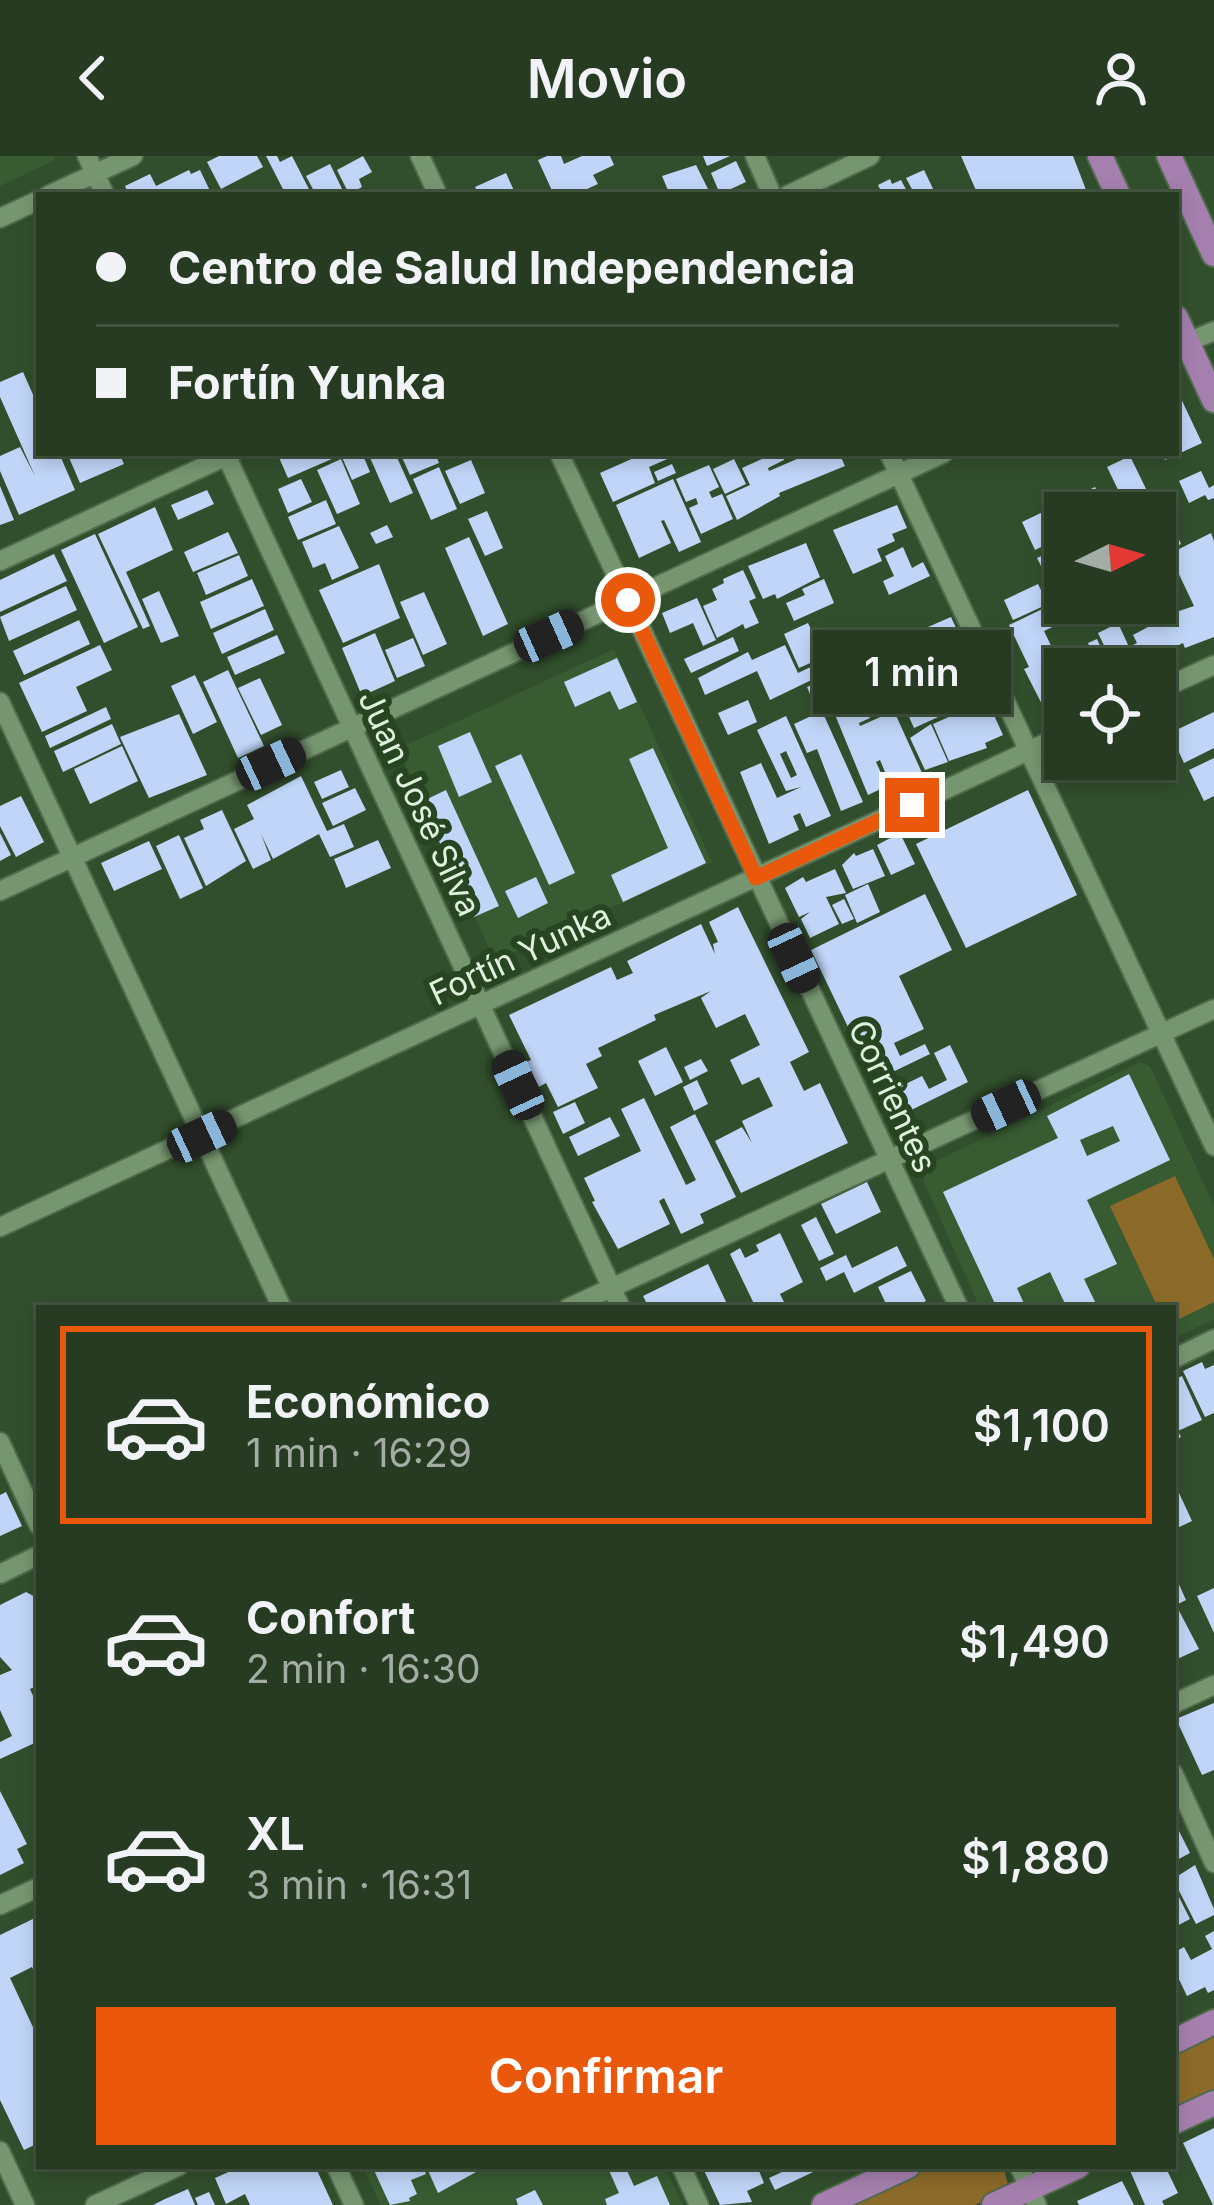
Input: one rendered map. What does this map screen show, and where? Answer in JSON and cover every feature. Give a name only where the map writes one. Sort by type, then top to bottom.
[{"type":"main road","points":[[1100,156],[1117,192]]},
{"type":"main road","points":[[1168,156],[1214,254]]},
{"type":"main road","points":[[1180,336],[1214,400]]},
{"type":"main road","points":[[1176,2041],[1214,2022]]},
{"type":"main road","points":[[1176,2121],[1214,2103]]},
{"type":"main road","points":[[824,2205],[902,2169]]},
{"type":"main road","points":[[994,2205],[1071,2169]]},
{"type":"street","points":[[53,192],[91,165],[133,156]]},
{"type":"street","points":[[420,156],[437,192]]},
{"type":"street","points":[[755,156],[771,192]]},
{"type":"street","points":[[794,192],[870,156]]},
{"type":"street","points":[[0,218],[36,201]]},
{"type":"street","points":[[1180,336],[1214,331]]},
{"type":"street","points":[[0,561],[224,456]]},
{"type":"street","name":"Juan José Silva","points":[[229,456],[620,1305]]},
{"type":"street","name":"Corrientes","points":[[560,456],[958,1305]]},
{"type":"street","points":[[891,456],[1214,1146]]},
{"type":"street","points":[[0,891],[937,456]]},
{"type":"street","points":[[1176,682],[1214,665]]},
{"type":"street","points":[[0,702],[281,1305]]},
{"type":"street","name":"Fortín Yunka","points":[[0,1227],[1044,744]]},
{"type":"street","points":[[575,1305],[1214,1009]]},
{"type":"street","points":[[1176,1358],[1214,1339]]},
{"type":"street","points":[[0,1442],[36,1520]]},
{"type":"street","points":[[0,1574],[36,1557]]},
{"type":"street","points":[[1176,1704],[1214,1685]]},
{"type":"street","points":[[1176,1780],[1214,1863]]},
{"type":"street","points":[[0,1905],[36,1888]]},
{"type":"street","points":[[0,2151],[25,2205]]},
{"type":"street","points":[[95,2205],[173,2169]]},
{"type":"street","points":[[337,2169],[354,2205]]},
{"type":"street","points":[[682,2169],[699,2205]]},
{"type":"shaded area","points":[[0,156],[55,156],[0,186]]},
{"type":"shaded area","points":[[614,649],[712,862],[495,961],[398,749]]},
{"type":"shaded area","points":[[1140,1062],[1150,1066],[1214,1206],[1214,1319],[1176,1338],[1176,1305],[979,1305],[923,1180],[928,1165]]},
{"type":"shaded area","points":[[1175,1176],[1214,1259],[1214,1302],[1176,1321],[1176,1305],[1157,1305],[1110,1206]]},
{"type":"shaded area","points":[[1214,2032],[1214,2096],[1176,2114],[1176,2050]]},
{"type":"shaded area","points":[[363,2169],[666,2169],[683,2205],[381,2205]]},
{"type":"shaded area","points":[[915,2169],[1004,2169],[1009,2188],[975,2205],[837,2205]]},
{"type":"building","points":[[219,156],[257,156],[263,167],[221,189],[207,162]]},
{"type":"building","points":[[266,156],[277,156],[280,162],[292,156],[310,192],[284,192]]},
{"type":"building","points":[[363,156],[372,172],[359,179],[362,187],[348,192],[337,170]]},
{"type":"building","points":[[561,156],[564,164],[582,156],[610,156],[614,165],[593,175],[598,184],[581,192],[553,192],[538,160]]},
{"type":"building","points":[[703,156],[730,156],[707,166]]},
{"type":"building","points":[[961,156],[1073,156],[1087,192],[977,192]]},
{"type":"building","points":[[736,161],[746,182],[719,192],[711,173]]},
{"type":"building","points":[[330,164],[344,192],[314,192],[306,176]]},
{"type":"building","points":[[696,165],[710,192],[669,192],[662,176]]},
{"type":"building","points":[[189,170],[191,174],[200,170],[211,192],[128,192],[125,186],[150,174],[156,186]]},
{"type":"building","points":[[924,170],[935,192],[913,192],[906,178]]},
{"type":"building","points":[[506,173],[515,192],[478,192],[475,187]]},
{"type":"building","points":[[901,180],[907,192],[882,192],[878,185]]},
{"type":"building","points":[[23,372],[36,401],[36,456],[60,456],[75,490],[19,515],[0,471],[0,456],[20,447],[35,476],[0,397],[0,382]]},
{"type":"building","points":[[1179,394],[1202,443],[1179,454]]},
{"type":"building","points":[[68,456],[120,456],[124,464],[80,483]]},
{"type":"building","points":[[278,456],[339,456],[288,478]]},
{"type":"building","points":[[341,456],[363,456],[370,472],[352,480]]},
{"type":"building","points":[[369,456],[396,456],[413,493],[390,503]]},
{"type":"building","points":[[401,456],[436,456],[439,463],[410,475]]},
{"type":"building","points":[[638,456],[674,456],[649,467],[655,483],[613,502],[600,473]]},
{"type":"building","points":[[782,456],[784,460],[769,471],[804,456],[840,456],[845,466],[779,493],[737,520],[726,496],[750,485],[742,468]]},
{"type":"building","points":[[1130,456],[1148,492],[1119,492],[1107,467]]},
{"type":"building","points":[[341,459],[360,504],[337,514],[317,470]]},
{"type":"building","points":[[734,459],[746,484],[725,494],[713,469]]},
{"type":"building","points":[[471,460],[485,493],[460,504],[445,471]]},
{"type":"building","points":[[672,464],[676,473],[658,481],[654,472]]},
{"type":"building","points":[[709,465],[719,487],[709,492],[712,498],[722,494],[733,519],[701,534],[689,508],[698,504],[696,498],[686,502],[676,479]]},
{"type":"building","points":[[439,467],[457,509],[431,520],[413,479]]},
{"type":"building","points":[[1201,471],[1209,488],[1214,485],[1214,498],[1208,500],[1205,495],[1189,503],[1179,481]]},
{"type":"building","points":[[301,479],[312,502],[288,513],[278,489]]},
{"type":"building","points":[[673,479],[701,542],[679,552],[664,520],[671,543],[639,558],[616,505]]},
{"type":"building","points":[[0,486],[14,520],[0,525]]},
{"type":"building","points":[[207,490],[214,504],[178,520],[171,505]]},
{"type":"building","points":[[326,500],[336,524],[298,540],[288,517]]},
{"type":"building","points":[[897,505],[907,528],[892,534],[895,541],[877,549],[882,561],[853,574],[833,530]]},
{"type":"building","points":[[155,507],[173,550],[126,572],[150,626],[143,629],[98,534]]},
{"type":"building","points":[[487,511],[503,548],[485,556],[468,519]]},
{"type":"building","points":[[1044,511],[1044,546],[1035,550],[1022,522]]},
{"type":"building","points":[[387,525],[393,537],[376,544],[370,533]]},
{"type":"building","points":[[339,526],[359,568],[332,580],[325,563],[313,568],[302,542]]},
{"type":"building","points":[[228,532],[238,553],[193,572],[184,552]]},
{"type":"building","points":[[1211,533],[1214,637],[1185,648],[1183,643],[1173,648],[1105,648],[1098,633],[1118,624],[1129,647],[1137,643],[1133,635],[1147,624],[1176,624],[1176,612],[1194,606],[1176,568],[1176,550]]},
{"type":"building","points":[[95,534],[138,627],[104,643],[61,550]]},
{"type":"building","points":[[469,537],[508,624],[483,636],[445,548]]},
{"type":"building","points":[[806,543],[820,577],[777,599],[775,594],[763,599],[748,566]]},
{"type":"building","points":[[903,547],[912,568],[923,562],[930,576],[889,595],[883,581],[894,576],[885,556]]},
{"type":"building","points":[[54,554],[67,581],[0,612],[0,580]]},
{"type":"building","points":[[239,555],[248,576],[206,595],[197,573]]},
{"type":"building","points":[[379,564],[400,618],[343,643],[319,590]]},
{"type":"building","points":[[743,570],[756,598],[749,601],[759,623],[745,629],[743,624],[717,638],[703,606],[717,600],[712,589],[724,583],[723,579]]},
{"type":"building","points":[[252,579],[264,606],[211,629],[200,602]]},
{"type":"building","points":[[824,579],[834,603],[794,621],[786,603]]},
{"type":"building","points":[[1038,584],[1044,606],[1013,620],[1004,600]]},
{"type":"building","points":[[66,586],[77,610],[9,641],[0,617]]},
{"type":"building","points":[[159,591],[179,636],[161,643],[142,599]]},
{"type":"building","points":[[424,592],[447,644],[423,655],[400,602]]},
{"type":"building","points":[[697,598],[716,640],[703,646],[693,623],[670,633],[662,613]]},
{"type":"building","points":[[1044,608],[1044,624],[1059,624],[1044,631],[1052,648],[1044,648],[1044,708],[1024,669],[1029,667],[1009,625]]},
{"type":"building","points":[[265,609],[274,630],[222,654],[213,633]]},
{"type":"building","points":[[951,617],[962,641],[932,655],[921,630]]},
{"type":"building","points":[[79,620],[90,644],[24,675],[13,651]]},
{"type":"building","points":[[808,623],[824,657],[799,668],[784,634]]},
{"type":"building","points":[[375,633],[395,681],[362,696],[342,648]]},
{"type":"building","points":[[912,634],[918,646],[887,660],[881,648]]},
{"type":"building","points":[[277,635],[285,653],[235,675],[227,657]]},
{"type":"building","points":[[733,637],[739,651],[691,673],[684,659]]},
{"type":"building","points":[[413,638],[425,666],[397,678],[385,650]]},
{"type":"building","points":[[100,645],[112,670],[76,687],[87,711],[42,732],[19,683]]},
{"type":"building","points":[[785,645],[798,673],[819,663],[824,674],[770,700],[757,671],[705,695],[698,678],[748,652],[752,660]]},
{"type":"building","points":[[964,648],[983,691],[968,697],[949,655]]},
{"type":"building","points":[[946,654],[967,704],[914,728],[906,710],[924,702],[910,670]]},
{"type":"building","points":[[617,658],[637,702],[619,710],[610,691],[575,707],[564,682]]},
{"type":"building","points":[[867,660],[876,681],[816,708],[807,687]]},
{"type":"building","points":[[228,670],[264,746],[238,758],[203,682]]},
{"type":"building","points":[[195,675],[217,722],[193,734],[171,686]]},
{"type":"building","points":[[260,678],[282,725],[261,735],[238,688]]},
{"type":"building","points":[[859,692],[870,718],[860,726],[894,711],[923,775],[892,789],[880,760],[876,762],[887,786],[868,795],[831,705]]},
{"type":"building","points":[[748,700],[757,722],[728,735],[718,713]]},
{"type":"building","points":[[987,700],[1003,735],[985,743],[987,748],[949,761],[933,724]]},
{"type":"building","points":[[106,707],[111,719],[50,748],[45,736]]},
{"type":"building","points":[[822,711],[863,802],[841,811],[817,749],[807,753],[794,724]]},
{"type":"building","points":[[1214,712],[1214,748],[1184,763],[1176,746],[1176,730]]},
{"type":"building","points":[[179,714],[207,775],[149,798],[120,737]]},
{"type":"building","points":[[786,716],[831,816],[806,827],[800,813],[793,816],[799,830],[769,844],[740,772],[761,763],[777,798],[801,787],[786,791],[757,730]],"holes":[[[786,751],[797,775],[791,778],[780,754]]]},
{"type":"building","points":[[112,724],[121,744],[63,772],[54,751]]},
{"type":"building","points":[[931,724],[948,762],[925,770],[910,738]]},
{"type":"building","points":[[470,732],[492,782],[459,797],[438,746]]},
{"type":"building","points":[[122,746],[138,781],[90,804],[74,769]]},
{"type":"building","points":[[653,748],[706,863],[623,902],[611,875],[668,848],[629,759]]},
{"type":"building","points":[[521,754],[575,873],[549,885],[495,766]]},
{"type":"building","points":[[1214,758],[1214,796],[1204,801],[1189,770]]},
{"type":"building","points":[[341,770],[349,787],[322,799],[314,782]]},
{"type":"building","points":[[301,776],[327,831],[344,824],[354,847],[330,857],[319,834],[273,859],[261,834],[271,860],[253,869],[234,829],[254,819],[247,805]]},
{"type":"building","points":[[355,788],[366,810],[333,826],[322,803]]},
{"type":"building","points":[[446,790],[499,906],[474,917],[421,802]]},
{"type":"building","points":[[1028,790],[1077,895],[966,948],[916,844]]},
{"type":"building","points":[[21,796],[44,842],[16,857],[0,826],[0,806]]},
{"type":"building","points":[[222,810],[246,861],[206,886],[184,838],[204,829],[200,820]]},
{"type":"building","points":[[0,833],[11,855],[0,861]]},
{"type":"building","points":[[900,833],[915,864],[891,875],[877,845]]},
{"type":"building","points":[[179,835],[203,888],[180,899],[156,846]]},
{"type":"building","points":[[378,840],[391,868],[346,888],[334,859]]},
{"type":"building","points":[[149,841],[162,869],[114,891],[101,863]]},
{"type":"building","points":[[873,849],[885,876],[853,889],[842,865],[854,853]]},
{"type":"building","points":[[835,869],[846,893],[826,897],[839,924],[810,938],[801,919],[810,912],[799,917],[785,888],[803,877],[806,882]]},
{"type":"building","points":[[536,877],[548,903],[518,918],[505,891]]},
{"type":"building","points":[[868,884],[880,912],[857,923],[845,895]]},
{"type":"building","points":[[925,894],[952,950],[899,976],[924,1029],[894,1043],[900,1056],[925,1044],[930,1054],[874,1081],[811,950]]},
{"type":"building","points":[[844,899],[854,919],[842,924],[832,905]]},
{"type":"building","points":[[738,907],[809,1052],[790,1062],[804,1091],[820,1083],[848,1143],[741,1193],[715,1141],[742,1127],[752,1143],[742,1121],[773,1106],[759,1077],[742,1085],[730,1060],[760,1045],[745,1014],[716,1028],[701,998],[711,991],[654,1015],[656,1020],[598,1048],[602,1056],[586,1064],[598,1088],[558,1107],[546,1083],[539,1087],[509,1015],[611,967],[617,980],[633,973],[627,961],[701,924],[715,954],[713,944],[718,942],[709,922]]},
{"type":"building","points":[[950,1045],[968,1082],[897,1117],[885,1094],[922,1076],[929,1089],[947,1080],[934,1053]]},
{"type":"building","points":[[666,1047],[683,1082],[655,1096],[638,1061]]},
{"type":"building","points":[[701,1059],[708,1071],[690,1080],[684,1067]]},
{"type":"building","points":[[1129,1074],[1170,1160],[1087,1200],[1117,1264],[1084,1279],[1097,1305],[1066,1305],[1050,1272],[1017,1288],[1025,1305],[996,1305],[943,1192],[1058,1138],[1047,1116]],"holes":[[[1113,1126],[1120,1141],[1087,1156],[1080,1140]]]},
{"type":"building","points":[[697,1080],[708,1104],[694,1111],[683,1087]]},
{"type":"building","points":[[644,1098],[686,1185],[696,1180],[670,1127],[695,1114],[736,1197],[700,1214],[704,1223],[681,1234],[664,1198],[659,1201],[670,1224],[618,1249],[584,1178],[641,1151],[621,1109]]},
{"type":"building","points":[[575,1102],[585,1123],[563,1134],[553,1112]]},
{"type":"building","points":[[610,1117],[620,1136],[578,1156],[569,1137]]},
{"type":"building","points":[[867,1182],[881,1212],[836,1234],[821,1204]]},
{"type":"building","points":[[816,1217],[834,1254],[819,1261],[801,1225]]},
{"type":"building","points":[[780,1233],[803,1282],[780,1294],[784,1302],[778,1305],[755,1305],[730,1254],[740,1248],[745,1258],[759,1251],[756,1245]]},
{"type":"building","points":[[897,1246],[907,1266],[854,1293],[844,1272],[826,1281],[820,1268],[846,1255],[852,1268]]},
{"type":"building","points":[[708,1264],[728,1305],[648,1305],[643,1296]]},
{"type":"building","points":[[911,1271],[926,1301],[887,1305],[878,1287]]},
{"type":"building","points":[[1202,1362],[1205,1369],[1214,1365],[1214,1413],[1205,1417],[1183,1371]]},
{"type":"building","points":[[1182,1376],[1202,1420],[1178,1431],[1181,1437],[1176,1440],[1176,1379]]},
{"type":"building","points":[[1176,1486],[1192,1521],[1176,1529]]},
{"type":"building","points":[[6,1492],[22,1526],[0,1536],[0,1495]]},
{"type":"building","points":[[1176,1578],[1186,1600],[1176,1605]]},
{"type":"building","points":[[1214,1588],[1214,1633],[1197,1596]]},
{"type":"building","points":[[26,1592],[36,1597],[36,1686],[30,1689],[36,1697],[36,1742],[0,1759],[0,1742],[12,1736],[0,1710],[0,1675],[12,1670],[0,1657],[0,1605]]},
{"type":"building","points":[[1176,1605],[1199,1649],[1176,1660]]},
{"type":"building","points":[[1214,1703],[1214,1770],[1202,1775],[1176,1719]]},
{"type":"building","points":[[0,1791],[27,1844],[17,1849],[24,1863],[0,1875]]},
{"type":"building","points":[[1176,1825],[1190,1853],[1176,1860]]},
{"type":"building","points":[[1195,1865],[1214,1915],[1196,1924],[1176,1877]]},
{"type":"building","points":[[1176,1891],[1190,1919],[1176,1926]]},
{"type":"building","points":[[36,1917],[36,1976],[32,1967],[10,1978],[36,2034],[36,2144],[24,2150],[0,2100],[0,1935]]},
{"type":"building","points":[[1214,1931],[1214,1990],[1208,1993],[1205,1987],[1187,1996],[1176,1973],[1176,1951],[1184,1947],[1191,1960],[1212,1949],[1205,1936]]},
{"type":"building","points":[[1214,2128],[1214,2205],[1213,2205],[1183,2143]]},
{"type":"building","points":[[235,2169],[316,2169],[333,2205],[250,2205],[245,2194],[226,2204],[215,2178]]},
{"type":"building","points":[[373,2169],[424,2169],[426,2174],[411,2180],[417,2194],[410,2201],[390,2205]]},
{"type":"building","points":[[427,2169],[482,2169],[438,2193]]},
{"type":"building","points":[[608,2169],[626,2169],[634,2186],[657,2176],[670,2205],[607,2205],[605,2199],[619,2193]]},
{"type":"building","points":[[703,2169],[758,2169],[764,2183],[747,2191],[752,2202],[720,2205]]},
{"type":"building","points":[[788,2169],[820,2169],[775,2190],[769,2178]]},
{"type":"building","points":[[1129,2169],[1166,2169],[1178,2193],[1162,2201],[1164,2205],[1145,2205]]},
{"type":"building","points":[[1122,2181],[1134,2205],[1079,2205],[1077,2201]]},
{"type":"building","points":[[188,2189],[195,2205],[153,2205],[165,2199]]},
{"type":"building","points":[[535,2190],[543,2205],[518,2205],[516,2199]]},
{"type":"building","points":[[209,2192],[215,2205],[198,2205],[195,2198]]},
{"type":"route","points":[[628,600],[756,878],[912,805]]}]
